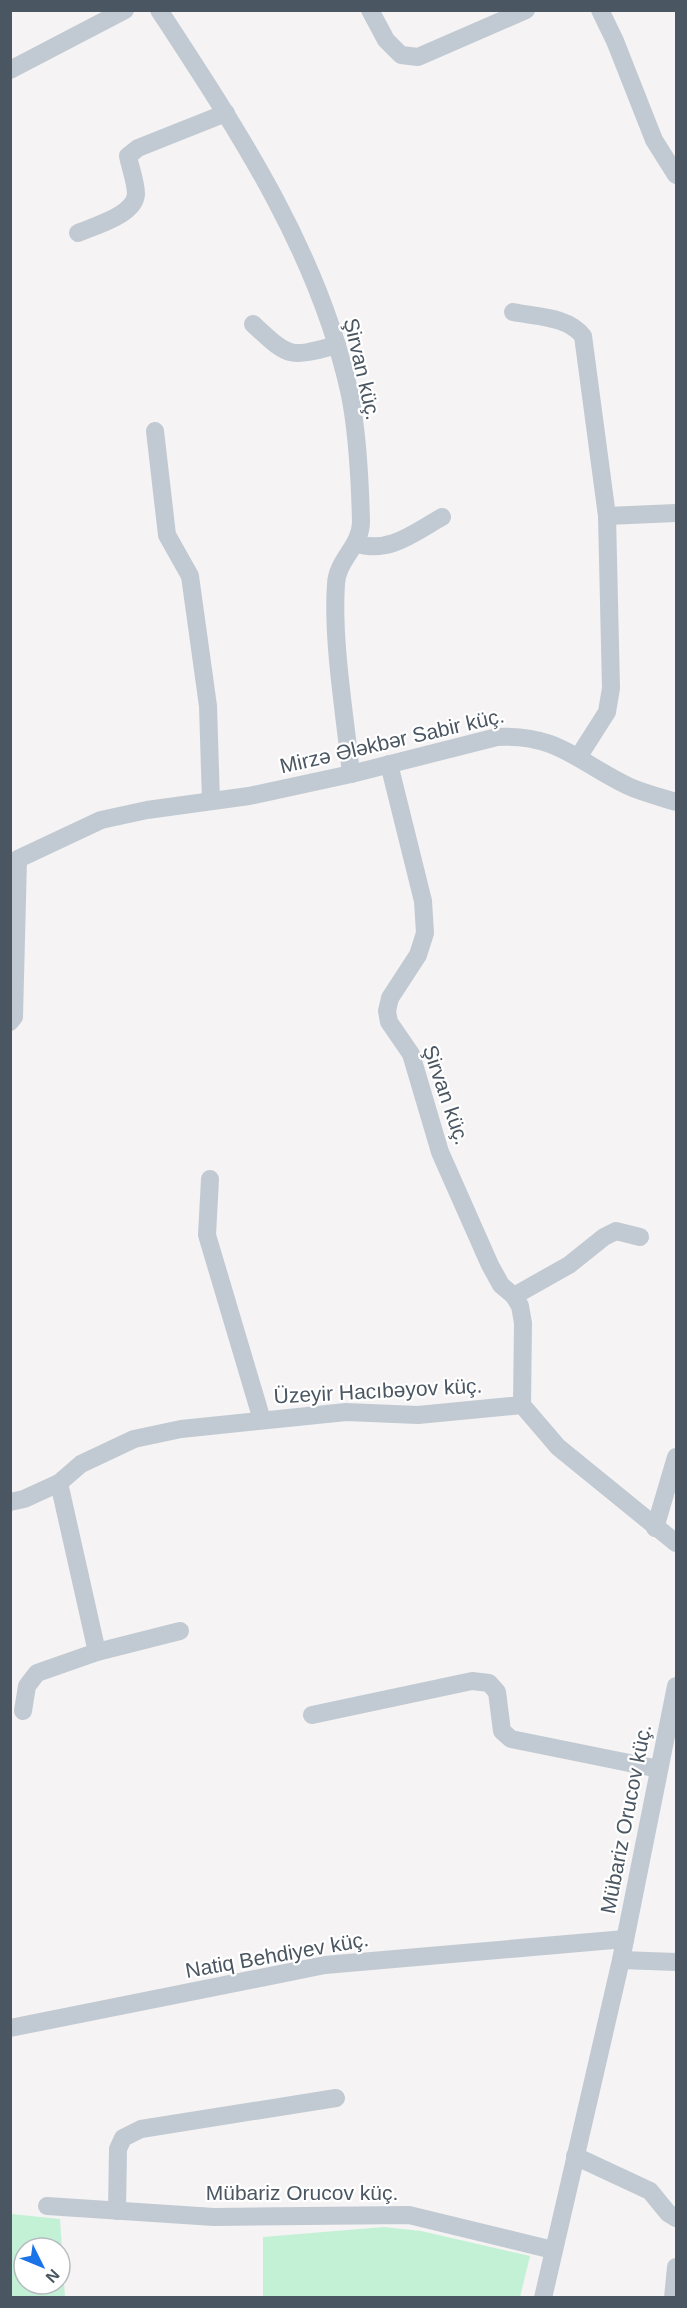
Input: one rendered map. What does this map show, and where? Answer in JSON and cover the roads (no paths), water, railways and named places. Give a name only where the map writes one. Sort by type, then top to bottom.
[{"type":"street","points":[[10,70],[98,16],[124,10]]},
{"type":"street","name":"Şirvan küç.","points":[[159,10],[226,113],[295,237],[337,345],[350,398],[360,480],[361,526],[356,543],[341,563],[336,580],[335,610],[351,774]]},
{"type":"street","points":[[370,10],[386,40],[401,55],[418,57],[526,10]]},
{"type":"street","points":[[600,10],[615,41],[654,140],[676,176]]},
{"type":"street","points":[[78,233],[120,214],[132,205],[136,194],[128,156],[138,148],[226,113]]},
{"type":"street","points":[[513,312],[566,322],[576,327],[583,336],[608,516],[612,688],[603,720],[579,756]]},
{"type":"street","points":[[253,324],[283,351],[298,355],[337,345]]},
{"type":"street","points":[[155,431],[167,535],[190,576],[208,706],[211,801]]},
{"type":"street","points":[[608,516],[676,513]]},
{"type":"street","points":[[356,543],[370,548],[388,546],[442,517]]},
{"type":"street","name":"Mirzə Ələkbər Sabir küç.","points":[[10,1022],[14,1017],[14,857],[101,820],[351,774],[497,737],[521,736],[539,738],[579,756],[629,787],[676,802]]},
{"type":"street","name":"Şirvan küç.","points":[[389,764],[423,902],[425,933],[418,955],[390,998],[387,1011],[389,1022],[411,1054],[440,1152],[490,1265],[501,1285],[514,1296],[520,1306],[523,1323],[522,1405]]},
{"type":"street","points":[[210,1179],[207,1235],[262,1420]]},
{"type":"street","points":[[514,1296],[569,1265],[604,1237],[616,1231],[640,1237]]},
{"type":"street","points":[[522,1405],[558,1447],[676,1543]]},
{"type":"street","name":"Üzeyir Hacıbəyov küç.","points":[[10,1502],[24,1499],[58,1483],[81,1464],[134,1439],[181,1429],[346,1412],[418,1415],[522,1405]]},
{"type":"street","points":[[655,1528],[676,1458]]},
{"type":"street","points":[[58,1483],[97,1652]]},
{"type":"street","points":[[23,1711],[27,1686],[37,1673],[97,1652],[180,1631]]},
{"type":"street","points":[[312,1715],[472,1681],[489,1683],[497,1692],[502,1731],[512,1739],[659,1769]]},
{"type":"street","name":"Mübariz Orucov küç.","points":[[543,2298],[621,1960],[676,1686]]},
{"type":"street","name":"Natiq Behdiyev küç.","points":[[10,2028],[325,1965],[625,1939]]},
{"type":"street","points":[[621,1960],[676,1962]]},
{"type":"street","points":[[117,2211],[118,2150],[123,2138],[141,2129],[336,2098]]},
{"type":"street","points":[[575,2156],[650,2191],[668,2213],[676,2217]]},
{"type":"street","name":"Mübariz Orucov küç.","points":[[47,2206],[214,2217],[409,2215],[553,2250]]},
{"type":"street","points":[[673,2298],[676,2267]]}]
